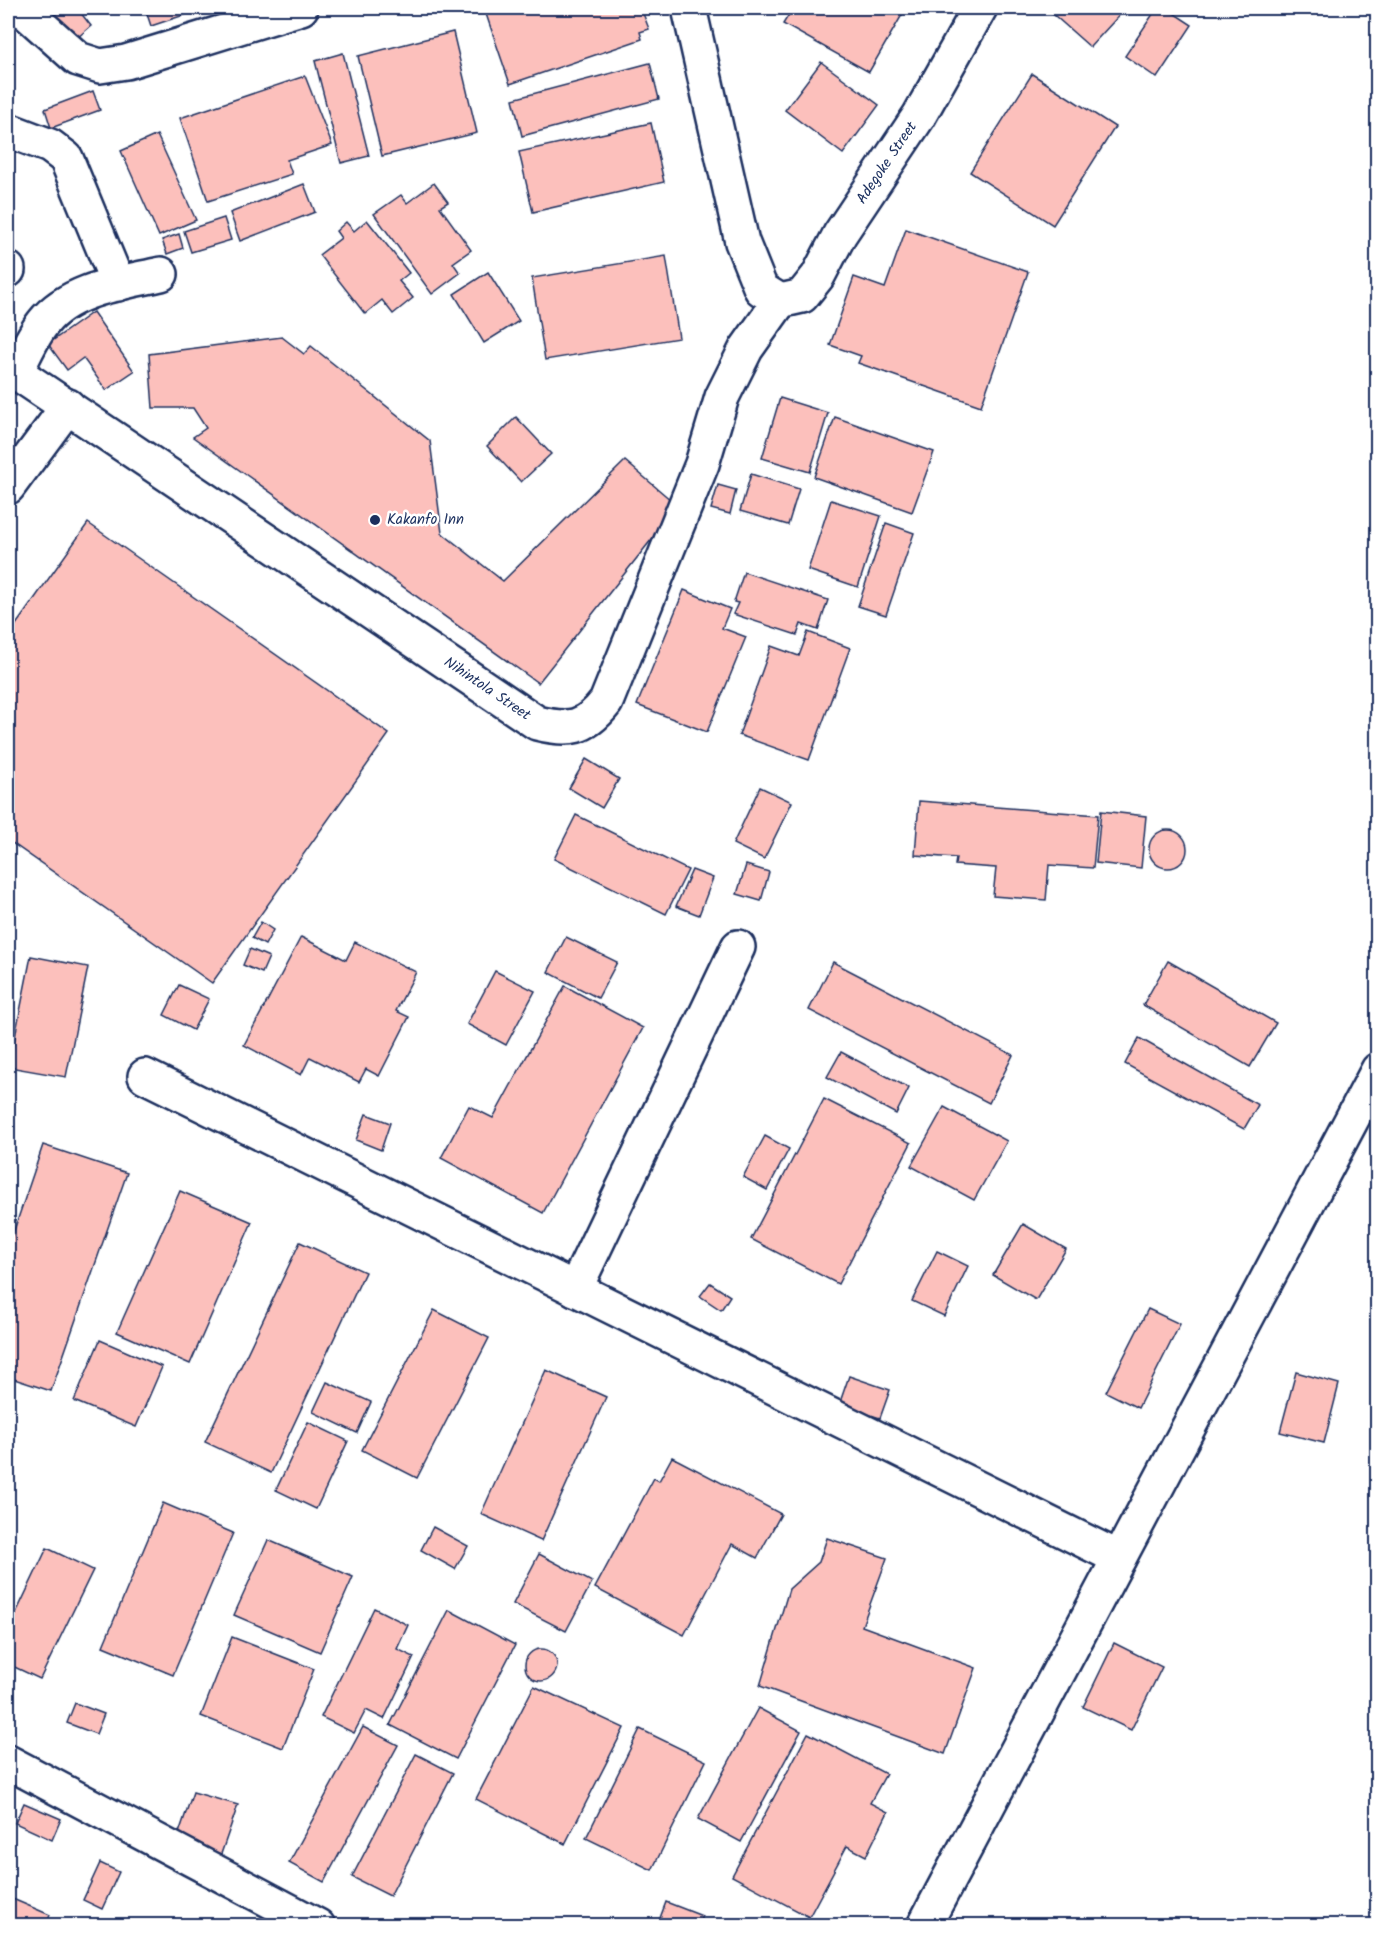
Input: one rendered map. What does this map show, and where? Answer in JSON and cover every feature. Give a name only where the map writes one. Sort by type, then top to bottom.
[{"type":"street","points":[[21,8],[78,59],[100,66],[126,62],[301,8]]},
{"type":"street","points":[[689,8],[742,242],[762,289],[780,301]]},
{"type":"street","name":"Adegoke Street","points":[[780,301],[802,296],[818,276],[840,234],[919,116],[980,8]]},
{"type":"street","points":[[8,130],[50,146],[66,158],[118,284]]},
{"type":"street","points":[[12,370],[43,323],[59,308],[82,296],[118,284],[161,274]]},
{"type":"street","name":"Nihintola Street","points":[[12,370],[537,723],[563,730],[589,718],[606,702],[702,464],[722,398],[747,349],[780,301]]},
{"type":"street","points":[[8,487],[68,406]]},
{"type":"street","points":[[574,1289],[738,947]]},
{"type":"street","points":[[924,1926],[1377,1070]]},
{"type":"street","points":[[146,1076],[1119,1558]]},
{"type":"street","points":[[8,1762],[318,1926]]},
{"type":"building","points":[[40,8],[77,8],[91,26],[70,44]]},
{"type":"building","points":[[145,8],[205,8],[151,26]]},
{"type":"building","points":[[496,8],[632,8],[632,10],[641,8],[649,29],[640,32],[642,39],[510,84],[485,11]]},
{"type":"building","points":[[793,8],[906,8],[869,72],[783,24]]},
{"type":"building","points":[[1046,8],[1126,8],[1090,47]]},
{"type":"building","points":[[1157,8],[1166,8],[1192,25],[1157,78],[1125,56]]},
{"type":"building","points":[[453,32],[477,133],[382,156],[358,56]]},
{"type":"building","points":[[343,53],[369,156],[341,163],[315,61]]},
{"type":"building","points":[[821,62],[879,105],[843,154],[785,110]]},
{"type":"building","points":[[650,63],[659,99],[522,136],[513,99]]},
{"type":"building","points":[[1032,74],[1115,127],[1053,225],[970,172]]},
{"type":"building","points":[[305,76],[332,145],[287,160],[292,174],[208,201],[180,118]]},
{"type":"building","points":[[93,91],[100,110],[51,128],[45,109]]},
{"type":"building","points":[[651,123],[664,182],[533,212],[519,152]]},
{"type":"building","points":[[157,135],[196,220],[159,236],[121,151]]},
{"type":"building","points":[[434,183],[448,202],[440,207],[471,250],[453,263],[460,273],[432,294],[374,214],[401,195],[407,203]]},
{"type":"building","points":[[304,184],[315,212],[240,241],[230,213]]},
{"type":"building","points":[[224,218],[231,240],[191,252],[184,231]]},
{"type":"building","points":[[367,220],[409,273],[399,281],[413,298],[393,314],[382,300],[365,314],[319,255],[341,238],[336,231],[346,222],[354,231]]},
{"type":"building","points":[[906,229],[1028,272],[981,406],[858,363],[861,356],[830,345],[854,277],[885,288]]},
{"type":"building","points":[[179,234],[183,248],[167,254],[162,240]]},
{"type":"building","points":[[666,256],[679,338],[545,360],[532,278]]},
{"type":"building","points":[[488,272],[519,321],[484,343],[454,294]]},
{"type":"building","points":[[93,312],[134,371],[106,390],[83,358],[67,370],[48,344]]},
{"type":"building","name":"Kakanfo Inn","points":[[282,337],[304,354],[311,346],[430,441],[442,533],[503,581],[625,461],[678,506],[538,683],[193,437],[206,428],[193,408],[153,408],[149,354]]},
{"type":"building","points":[[780,398],[828,413],[810,472],[762,458]]},
{"type":"building","points":[[516,417],[551,454],[521,482],[487,446]]},
{"type":"building","points":[[835,417],[934,452],[912,512],[814,477]]},
{"type":"building","points":[[751,474],[799,489],[788,525],[740,511]]},
{"type":"building","points":[[718,485],[736,490],[730,514],[711,509]]},
{"type":"building","points":[[831,500],[881,516],[858,587],[808,570]]},
{"type":"building","points":[[88,523],[389,734],[212,983],[8,840],[8,636]]},
{"type":"building","points":[[886,523],[914,533],[886,615],[858,606]]},
{"type":"building","points":[[744,572],[828,600],[818,630],[801,624],[797,635],[733,614],[738,603],[734,602]]},
{"type":"building","points":[[684,590],[730,609],[722,628],[746,637],[707,732],[637,705]]},
{"type":"building","points":[[808,632],[850,648],[809,760],[739,735],[771,646],[799,656]]},
{"type":"building","points":[[586,759],[619,779],[602,808],[569,788]]},
{"type":"building","points":[[760,787],[792,802],[764,859],[733,844]]},
{"type":"building","points":[[919,801],[1098,815],[1093,868],[1049,865],[1046,900],[993,896],[996,868],[955,865],[956,858],[915,855]]},
{"type":"building","points":[[1101,811],[1146,816],[1141,868],[1096,863]]},
{"type":"building","points":[[576,815],[688,870],[666,914],[554,859]]},
{"type":"building","points":[[1168,830],[1182,835],[1187,849],[1182,863],[1168,868],[1154,863],[1149,849],[1154,835]]},
{"type":"building","points":[[746,865],[769,872],[761,901],[737,894]]},
{"type":"building","points":[[692,870],[713,878],[699,915],[676,906]]},
{"type":"building","points":[[261,922],[273,930],[265,945],[252,938]]},
{"type":"building","points":[[301,937],[346,960],[355,942],[416,972],[396,1011],[409,1017],[379,1076],[366,1069],[359,1082],[310,1057],[301,1075],[244,1045]]},
{"type":"building","points":[[566,937],[617,962],[598,998],[548,972]]},
{"type":"building","points":[[250,949],[269,957],[262,973],[243,965]]},
{"type":"building","points":[[31,956],[88,967],[66,1077],[9,1067]]},
{"type":"building","points":[[1168,961],[1276,1023],[1250,1067],[1143,1005]]},
{"type":"building","points":[[833,962],[1013,1055],[989,1103],[809,1010]]},
{"type":"building","points":[[495,971],[535,991],[506,1045],[467,1024]]},
{"type":"building","points":[[179,985],[209,999],[193,1030],[164,1015]]},
{"type":"building","points":[[565,986],[643,1028],[543,1213],[441,1158],[469,1106],[493,1118]]},
{"type":"building","points":[[1139,1038],[1258,1105],[1244,1129],[1125,1064]]},
{"type":"building","points":[[841,1052],[909,1088],[896,1114],[827,1077]]},
{"type":"building","points":[[824,1099],[911,1143],[838,1284],[751,1239]]},
{"type":"building","points":[[944,1107],[1007,1141],[974,1200],[911,1166]]},
{"type":"building","points":[[366,1114],[390,1123],[381,1150],[356,1140]]},
{"type":"building","points":[[765,1136],[789,1149],[767,1190],[743,1177]]},
{"type":"building","points":[[43,1145],[127,1173],[51,1391],[8,1377],[8,1248]]},
{"type":"building","points":[[180,1191],[252,1222],[190,1364],[117,1332]]},
{"type":"building","points":[[1023,1224],[1066,1249],[1036,1300],[993,1275]]},
{"type":"building","points":[[300,1242],[365,1272],[271,1473],[205,1442]]},
{"type":"building","points":[[937,1251],[968,1266],[944,1316],[912,1301]]},
{"type":"building","points":[[710,1283],[730,1296],[721,1310],[700,1296]]},
{"type":"building","points":[[1148,1309],[1180,1324],[1138,1408],[1106,1392]]},
{"type":"building","points":[[434,1310],[489,1338],[417,1478],[362,1450]]},
{"type":"building","points":[[100,1340],[162,1367],[136,1427],[74,1401]]},
{"type":"building","points":[[546,1370],[606,1397],[541,1541],[481,1514]]},
{"type":"building","points":[[1296,1372],[1339,1384],[1324,1443],[1280,1432]]},
{"type":"building","points":[[849,1376],[890,1390],[880,1418],[839,1405]]},
{"type":"building","points":[[327,1382],[371,1402],[357,1433],[313,1412]]},
{"type":"building","points":[[308,1422],[348,1441],[316,1509],[276,1490]]},
{"type":"building","points":[[672,1457],[781,1514],[757,1558],[732,1544],[684,1635],[595,1588],[654,1478],[659,1481]]},
{"type":"building","points":[[163,1503],[233,1533],[173,1675],[103,1646]]},
{"type":"building","points":[[433,1527],[468,1546],[455,1569],[421,1550]]},
{"type":"building","points":[[827,1538],[887,1558],[862,1626],[976,1668],[945,1754],[760,1686],[789,1589],[819,1562]]},
{"type":"building","points":[[268,1540],[353,1577],[320,1652],[234,1615]]},
{"type":"building","points":[[47,1548],[93,1570],[40,1679],[8,1664],[8,1630]]},
{"type":"building","points":[[539,1554],[592,1582],[566,1631],[513,1604]]},
{"type":"building","points":[[374,1608],[408,1625],[397,1649],[414,1657],[384,1719],[366,1710],[354,1733],[321,1717]]},
{"type":"building","points":[[449,1610],[515,1645],[456,1759],[390,1725]]},
{"type":"building","points":[[232,1637],[314,1669],[283,1748],[201,1716]]},
{"type":"building","points":[[1114,1643],[1162,1667],[1131,1730],[1083,1707]]},
{"type":"building","points":[[541,1649],[553,1653],[557,1665],[553,1677],[541,1681],[529,1677],[525,1665],[529,1653]]},
{"type":"building","points":[[534,1686],[624,1728],[565,1844],[476,1799]]},
{"type":"building","points":[[75,1703],[104,1714],[96,1734],[67,1723]]},
{"type":"building","points":[[758,1708],[801,1731],[741,1842],[698,1819]]},
{"type":"building","points":[[363,1727],[398,1745],[324,1882],[289,1863]]},
{"type":"building","points":[[640,1729],[706,1761],[652,1870],[586,1838]]},
{"type":"building","points":[[808,1733],[886,1774],[870,1803],[888,1812],[866,1856],[847,1846],[809,1917],[732,1876]]},
{"type":"building","points":[[416,1754],[453,1773],[390,1896],[352,1877]]},
{"type":"building","points":[[193,1792],[238,1805],[221,1854],[177,1839]]},
{"type":"building","points":[[24,1803],[61,1819],[52,1840],[15,1823]]},
{"type":"building","points":[[100,1863],[119,1872],[102,1909],[83,1900]]},
{"type":"building","points":[[8,1897],[50,1915],[46,1926],[8,1926]]},
{"type":"building","points":[[666,1902],[702,1916],[698,1926],[657,1926]]},
{"type":"place","name":"Kakanfo Inn","points":[[375,520]]}]
